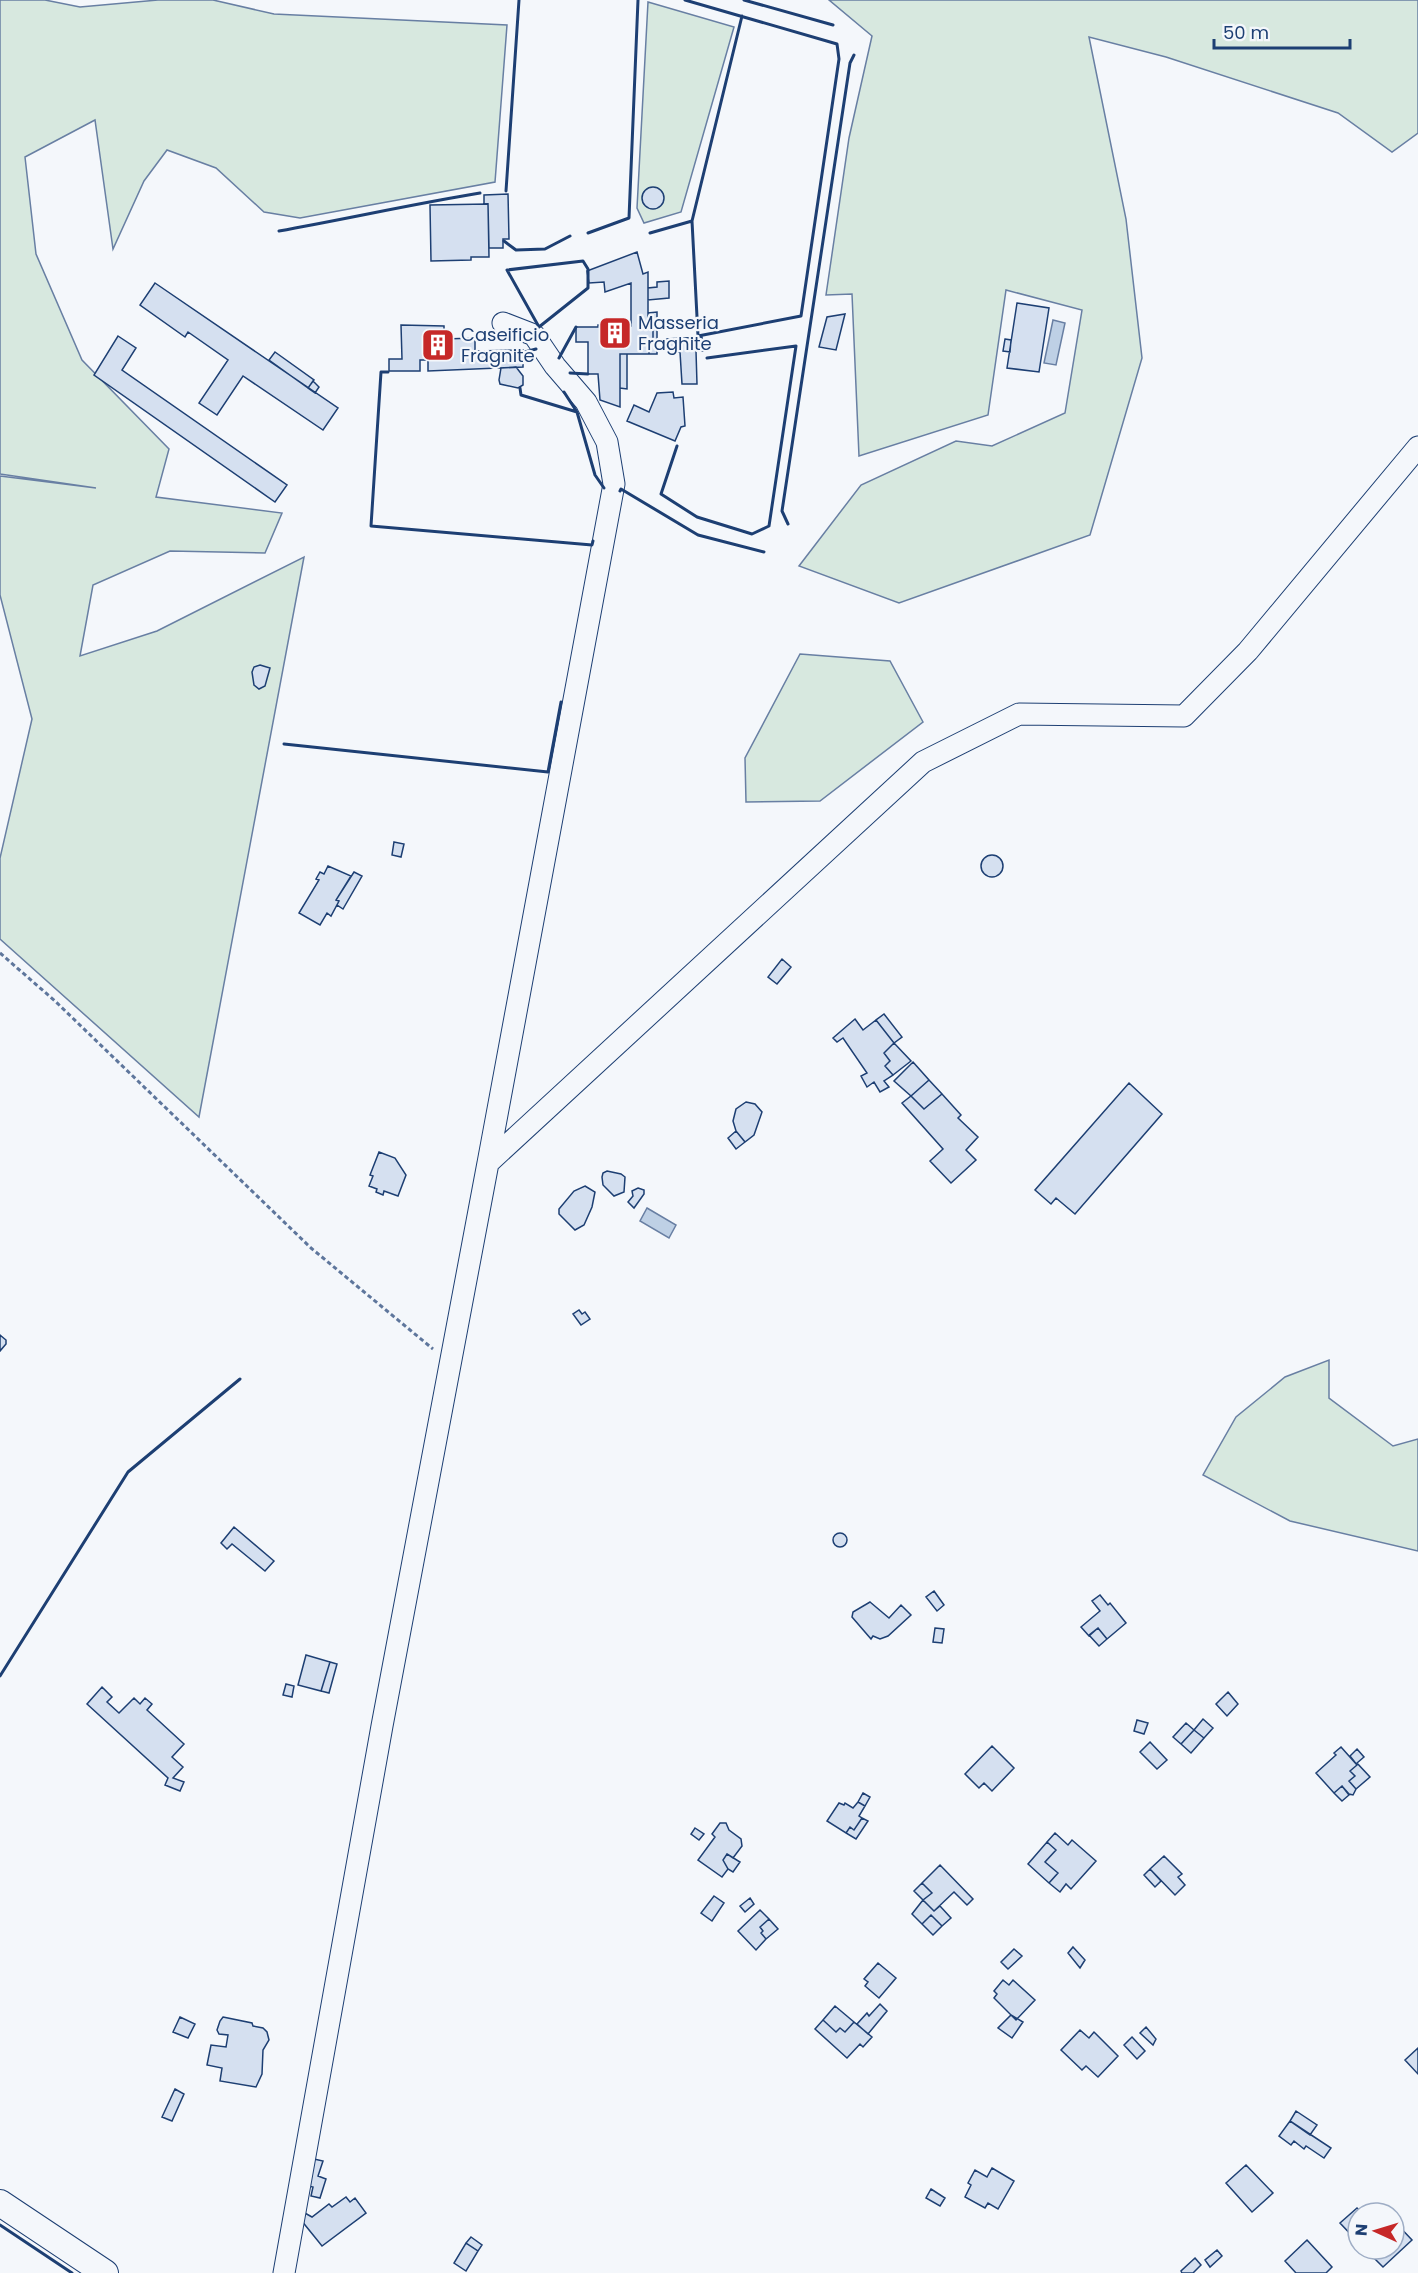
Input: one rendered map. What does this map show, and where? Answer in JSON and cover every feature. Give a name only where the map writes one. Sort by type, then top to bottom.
[{"type":"main road","points":[[0,2203],[105,2273]]},
{"type":"street","points":[[284,2273],[384,1714],[614,484],[607,442],[585,402],[555,366],[534,335],[503,323]]},
{"type":"street","points":[[488,1163],[923,762],[1019,714],[1184,716],[1248,651],[1418,447]]},
{"type":"path","points":[[0,953],[55,1001],[311,1248],[451,1363]]},
{"type":"shaded area","points":[[0,0],[45,0],[80,7],[158,0],[213,0],[274,14],[507,25],[495,182],[300,218],[264,212],[216,168],[167,150],[144,181],[113,249],[95,120],[25,157],[36,254],[82,360],[169,449],[156,497],[282,513],[265,553],[170,551],[93,585],[80,656],[157,631],[304,557],[199,1117],[0,939],[0,858],[32,719],[0,595],[0,476],[96,488],[0,474]]},
{"type":"shaded area","points":[[829,0],[1418,0],[1418,133],[1392,152],[1338,113],[1166,57],[1089,37],[1126,219],[1142,358],[1090,535],[899,603],[799,566],[861,485],[956,441],[992,446],[1065,413],[1082,310],[1006,290],[988,415],[859,456],[852,294],[826,295],[849,138],[872,36]]},
{"type":"shaded area","points":[[648,2],[734,27],[681,212],[644,223],[637,208]]},
{"type":"shaded area","points":[[800,654],[890,661],[923,722],[820,801],[746,802],[745,758]]},
{"type":"shaded area","points":[[1329,1360],[1329,1398],[1393,1446],[1418,1439],[1418,1551],[1290,1521],[1203,1475],[1236,1417],[1285,1377]]},
{"type":"water","points":[[1053,320],[1065,323],[1056,365],[1044,363]]},
{"type":"water","points":[[647,1208],[676,1225],[669,1238],[640,1221]]},
{"type":"building","points":[[653,187],[661,190],[664,198],[661,206],[653,209],[645,206],[642,198],[645,190]]},
{"type":"building","points":[[508,194],[509,239],[503,239],[503,248],[489,248],[488,204],[484,204],[484,195]]},
{"type":"building","points":[[488,204],[489,257],[431,261],[430,205]]},
{"type":"building","name":"Masseria Fraghite","points":[[637,252],[643,274],[648,272],[648,323],[653,323],[653,340],[649,340],[649,354],[620,354],[620,407],[600,400],[598,374],[588,374],[588,342],[576,342],[576,327],[631,326],[631,283],[605,292],[604,282],[589,283],[587,271]]},
{"type":"building","points":[[669,281],[669,298],[648,300],[648,288],[657,287],[657,282]]},
{"type":"building","points":[[155,283],[338,408],[323,430],[243,376],[217,415],[199,403],[228,360],[188,332],[185,337],[140,305]]},
{"type":"building","points":[[1017,303],[1049,308],[1039,372],[1007,368]]},
{"type":"building","points":[[657,312],[657,354],[649,354],[649,340],[653,340],[653,323],[648,323],[648,313]]},
{"type":"building","points":[[845,314],[836,350],[819,347],[827,317]]},
{"type":"building","name":"Caseificio Fragnite","points":[[401,325],[444,326],[444,339],[475,338],[475,351],[523,350],[523,367],[428,371],[428,360],[420,360],[420,371],[389,371],[389,359],[402,359]]},
{"type":"building","points":[[118,336],[136,348],[122,370],[287,485],[275,502],[94,375]]},
{"type":"building","points":[[702,337],[703,351],[696,351],[697,384],[682,384],[680,352],[667,353],[666,339]]},
{"type":"building","points":[[1005,339],[1011,340],[1010,352],[1003,351]]},
{"type":"building","points":[[275,352],[314,380],[308,388],[269,360]]},
{"type":"building","points":[[620,354],[627,354],[627,389],[620,388]]},
{"type":"building","points":[[516,367],[523,376],[523,385],[518,388],[500,384],[501,368]]},
{"type":"building","points":[[313,381],[319,387],[315,393],[308,388]]},
{"type":"building","points":[[673,392],[674,398],[683,397],[685,426],[681,427],[675,441],[627,421],[634,405],[649,412],[657,393]]},
{"type":"building","points":[[260,665],[270,668],[265,686],[259,689],[254,685],[252,672],[254,667]]},
{"type":"building","points":[[394,842],[404,844],[401,857],[392,855]]},
{"type":"building","points":[[992,855],[1000,858],[1003,866],[1000,874],[992,877],[984,874],[981,866],[984,858]]},
{"type":"building","points":[[328,866],[351,876],[336,900],[339,901],[331,916],[327,913],[320,925],[299,913],[319,880],[316,879],[320,872],[324,874]]},
{"type":"building","points":[[354,872],[362,876],[343,909],[337,905],[339,901],[336,900]]},
{"type":"building","points":[[782,959],[791,967],[777,984],[768,977]]},
{"type":"building","points":[[884,1014],[902,1037],[894,1043],[876,1020]]},
{"type":"building","points":[[855,1019],[863,1030],[876,1020],[894,1043],[884,1053],[890,1061],[885,1066],[893,1075],[884,1081],[889,1087],[880,1092],[874,1082],[867,1087],[861,1076],[867,1073],[843,1038],[837,1042],[833,1038]]},
{"type":"building","points":[[894,1043],[911,1061],[893,1075],[885,1066],[890,1061],[884,1053]]},
{"type":"building","points":[[913,1062],[929,1080],[911,1096],[894,1081]]},
{"type":"building","points":[[929,1080],[942,1094],[924,1109],[911,1096]]},
{"type":"building","points":[[1129,1083],[1162,1114],[1075,1214],[1056,1198],[1051,1204],[1035,1190]]},
{"type":"building","points":[[942,1094],[961,1115],[958,1118],[978,1137],[966,1150],[976,1160],[951,1183],[930,1161],[943,1149],[902,1103],[911,1096],[924,1109]]},
{"type":"building","points":[[746,1102],[755,1104],[762,1112],[754,1135],[745,1142],[736,1131],[733,1121],[736,1109]]},
{"type":"building","points":[[736,1131],[745,1142],[736,1149],[728,1138]]},
{"type":"building","points":[[379,1152],[395,1158],[406,1175],[398,1196],[384,1191],[383,1195],[376,1192],[377,1189],[369,1186],[373,1176],[370,1175]]},
{"type":"building","points":[[607,1171],[625,1177],[624,1192],[614,1196],[603,1185],[603,1173]]},
{"type":"building","points":[[585,1186],[595,1192],[592,1207],[584,1225],[575,1230],[559,1214],[559,1209],[574,1191]]},
{"type":"building","points":[[638,1188],[644,1190],[644,1194],[634,1208],[628,1202],[633,1196],[632,1191]]},
{"type":"building","points":[[579,1310],[582,1314],[585,1312],[590,1319],[581,1325],[573,1314]]},
{"type":"building","points":[[0,1335],[6,1340],[6,1344],[0,1351]]},
{"type":"building","points":[[234,1527],[274,1561],[265,1571],[232,1544],[227,1549],[221,1543]]},
{"type":"building","points":[[837,1533],[843,1533],[847,1540],[843,1547],[837,1547],[833,1543],[833,1537]]},
{"type":"building","points":[[934,1591],[944,1605],[937,1611],[926,1597]]},
{"type":"building","points":[[1100,1595],[1108,1605],[1110,1603],[1126,1623],[1107,1639],[1098,1628],[1089,1636],[1081,1627],[1100,1611],[1092,1601]]},
{"type":"building","points":[[870,1602],[889,1618],[901,1605],[911,1615],[888,1636],[880,1639],[873,1636],[871,1639],[852,1617],[853,1612]]},
{"type":"building","points":[[935,1628],[944,1629],[942,1643],[933,1642]]},
{"type":"building","points":[[1098,1628],[1107,1639],[1099,1646],[1089,1635]]},
{"type":"building","points":[[306,1655],[330,1662],[321,1691],[298,1685]]},
{"type":"building","points":[[330,1662],[337,1664],[329,1693],[321,1691]]},
{"type":"building","points":[[286,1684],[294,1686],[292,1697],[283,1695]]},
{"type":"building","points":[[102,1687],[112,1697],[107,1702],[119,1713],[134,1698],[140,1704],[145,1698],[152,1704],[147,1710],[184,1744],[172,1757],[183,1767],[173,1778],[184,1782],[180,1791],[165,1785],[168,1778],[87,1704]]},
{"type":"building","points":[[1228,1692],[1238,1704],[1227,1716],[1216,1704]]},
{"type":"building","points":[[1203,1719],[1213,1728],[1204,1738],[1194,1730]]},
{"type":"building","points":[[1137,1720],[1148,1723],[1144,1734],[1134,1731]]},
{"type":"building","points":[[1186,1723],[1194,1730],[1181,1744],[1173,1737]]},
{"type":"building","points":[[1194,1730],[1204,1738],[1191,1753],[1181,1744]]},
{"type":"building","points":[[1150,1742],[1167,1760],[1157,1769],[1140,1752]]},
{"type":"building","points":[[992,1746],[1014,1768],[992,1791],[984,1783],[979,1788],[965,1774]]},
{"type":"building","points":[[1341,1747],[1357,1765],[1350,1771],[1355,1776],[1349,1781],[1356,1789],[1353,1795],[1342,1786],[1334,1793],[1316,1773],[1336,1755],[1334,1753]]},
{"type":"building","points":[[1357,1749],[1364,1757],[1357,1763],[1370,1777],[1356,1789],[1349,1781],[1355,1776],[1350,1771],[1357,1765],[1350,1756]]},
{"type":"building","points":[[1342,1786],[1349,1795],[1342,1801],[1334,1793]]},
{"type":"building","points":[[863,1793],[870,1797],[865,1806],[858,1802]]},
{"type":"building","points":[[858,1802],[865,1806],[859,1816],[862,1818],[854,1830],[850,1827],[846,1833],[827,1821],[839,1803],[844,1805],[845,1803],[853,1808]]},
{"type":"building","points":[[862,1818],[868,1821],[856,1839],[846,1833],[850,1827],[854,1830]]},
{"type":"building","points":[[720,1823],[726,1823],[729,1830],[741,1839],[742,1846],[733,1858],[727,1854],[723,1860],[728,1869],[722,1877],[698,1860],[715,1837],[712,1834]]},
{"type":"building","points":[[695,1828],[704,1834],[699,1840],[691,1834]]},
{"type":"building","points":[[1055,1833],[1068,1845],[1072,1840],[1096,1861],[1071,1889],[1066,1884],[1060,1892],[1049,1883],[1058,1873],[1045,1862],[1056,1850],[1047,1842]]},
{"type":"building","points":[[1047,1842],[1056,1850],[1045,1862],[1058,1873],[1049,1883],[1028,1864]]},
{"type":"building","points":[[727,1854],[740,1862],[733,1872],[728,1869],[723,1860]]},
{"type":"building","points":[[1164,1856],[1182,1874],[1178,1877],[1185,1885],[1175,1895],[1150,1869]]},
{"type":"building","points":[[940,1865],[973,1899],[967,1905],[954,1892],[934,1911],[923,1900],[932,1893],[922,1883]]},
{"type":"building","points":[[1150,1869],[1161,1881],[1155,1887],[1144,1875]]},
{"type":"building","points":[[922,1883],[932,1893],[923,1900],[914,1891]]},
{"type":"building","points":[[714,1896],[724,1903],[712,1921],[701,1913]]},
{"type":"building","points":[[750,1898],[754,1904],[745,1912],[740,1906]]},
{"type":"building","points":[[923,1900],[934,1911],[940,1906],[951,1918],[942,1926],[931,1915],[922,1924],[912,1914]]},
{"type":"building","points":[[760,1910],[769,1919],[760,1927],[766,1939],[756,1950],[738,1931]]},
{"type":"building","points":[[931,1915],[942,1926],[933,1935],[922,1924]]},
{"type":"building","points":[[769,1919],[778,1929],[766,1939],[760,1927]]},
{"type":"building","points":[[1073,1947],[1085,1960],[1080,1968],[1068,1953]]},
{"type":"building","points":[[1014,1949],[1022,1956],[1008,1969],[1001,1962]]},
{"type":"building","points":[[878,1963],[896,1978],[879,1998],[865,1986],[868,1982],[864,1979]]},
{"type":"building","points":[[1003,1980],[1009,1985],[1013,1980],[1035,2000],[1016,2020],[994,1998],[997,1994],[994,1991]]},
{"type":"building","points":[[880,2004],[887,2011],[868,2034],[857,2024],[867,2013],[869,2016]]},
{"type":"building","points":[[835,2006],[854,2022],[845,2032],[840,2028],[836,2032],[823,2020]]},
{"type":"building","points":[[1011,2015],[1023,2022],[1012,2038],[998,2028]]},
{"type":"building","points":[[180,2017],[195,2024],[188,2038],[173,2032]]},
{"type":"building","points":[[223,2017],[252,2023],[253,2026],[263,2028],[267,2032],[269,2040],[263,2050],[262,2074],[256,2087],[220,2081],[222,2068],[207,2065],[211,2045],[226,2047],[228,2035],[219,2034],[217,2030]]},
{"type":"building","points":[[823,2020],[836,2032],[840,2028],[845,2032],[854,2022],[872,2037],[863,2047],[860,2044],[847,2058],[815,2029]]},
{"type":"building","points":[[1146,2027],[1156,2039],[1153,2045],[1140,2033]]},
{"type":"building","points":[[1080,2030],[1089,2038],[1094,2032],[1118,2056],[1098,2077],[1086,2066],[1082,2070],[1061,2050]]},
{"type":"building","points":[[1132,2037],[1145,2051],[1137,2059],[1124,2045]]},
{"type":"building","points":[[1418,2048],[1418,2074],[1405,2060]]},
{"type":"building","points":[[175,2089],[184,2094],[172,2121],[162,2117]]},
{"type":"building","points":[[1296,2111],[1317,2125],[1310,2135],[1290,2121]]},
{"type":"building","points":[[1290,2121],[1331,2148],[1324,2158],[1306,2146],[1304,2149],[1294,2141],[1291,2145],[1279,2136]]},
{"type":"building","points":[[314,2159],[323,2161],[318,2176],[326,2179],[320,2198],[311,2196],[313,2187],[308,2186]]},
{"type":"building","points":[[1246,2165],[1273,2193],[1252,2212],[1226,2183]]},
{"type":"building","points":[[992,2168],[1014,2181],[998,2209],[988,2203],[985,2208],[965,2197],[971,2185],[968,2183],[975,2170],[987,2177]]},
{"type":"building","points":[[931,2189],[945,2198],[940,2206],[926,2198]]},
{"type":"building","points":[[346,2197],[350,2202],[355,2198],[366,2213],[322,2246],[301,2220],[303,2212],[312,2217],[329,2204],[332,2207]]},
{"type":"building","points":[[1346,2218],[1346,2229],[1340,2223]]},
{"type":"building","points":[[1406,2234],[1412,2240],[1406,2246]]},
{"type":"building","points":[[471,2237],[482,2245],[478,2251],[466,2243]]},
{"type":"building","points":[[1307,2240],[1332,2267],[1326,2273],[1296,2273],[1285,2261]]},
{"type":"building","points":[[466,2243],[478,2251],[466,2271],[454,2263]]},
{"type":"building","points":[[1217,2250],[1222,2256],[1210,2267],[1205,2260]]},
{"type":"building","points":[[1195,2258],[1201,2265],[1193,2273],[1182,2273],[1181,2271]]},
{"type":"building","points":[[1377,2261],[1389,2261],[1383,2267]]},
{"type":"wall","points":[[506,191],[519,0]]},
{"type":"wall","points":[[588,233],[629,218],[638,0]]},
{"type":"wall","points":[[650,233],[692,221],[698,336],[801,316],[839,59],[837,44],[685,0]]},
{"type":"wall","points":[[744,0],[833,25]]},
{"type":"wall","points":[[692,221],[742,16]]},
{"type":"wall","points":[[788,524],[782,511],[850,63],[854,55]]},
{"type":"wall","points":[[279,231],[480,193]]},
{"type":"wall","points":[[504,241],[516,250],[545,249],[570,236]]},
{"type":"wall","points":[[583,261],[588,269],[588,288],[539,327],[507,270],[583,261]]},
{"type":"wall","points":[[559,358],[576,327]]},
{"type":"wall","points":[[677,446],[661,494],[697,517],[752,534],[769,526],[796,346],[707,358]]},
{"type":"wall","points":[[521,353],[536,349]]},
{"type":"wall","points":[[388,372],[381,372],[371,526],[592,545],[593,541]]},
{"type":"wall","points":[[570,373],[588,374]]},
{"type":"wall","points":[[520,388],[521,395],[577,412],[595,475],[604,488]]},
{"type":"wall","points":[[564,392],[577,412]]},
{"type":"wall","points":[[620,491],[621,489],[698,535],[764,552]]},
{"type":"wall","points":[[284,744],[548,772],[561,702]]},
{"type":"wall","points":[[0,1676],[128,1472],[240,1379]]},
{"type":"wall","points":[[0,2225],[72,2273]]},
{"type":"place","name":"Masseria Fraghite","points":[[615,333]]},
{"type":"place","name":"Caseificio Fragnite","points":[[438,345]]}]
